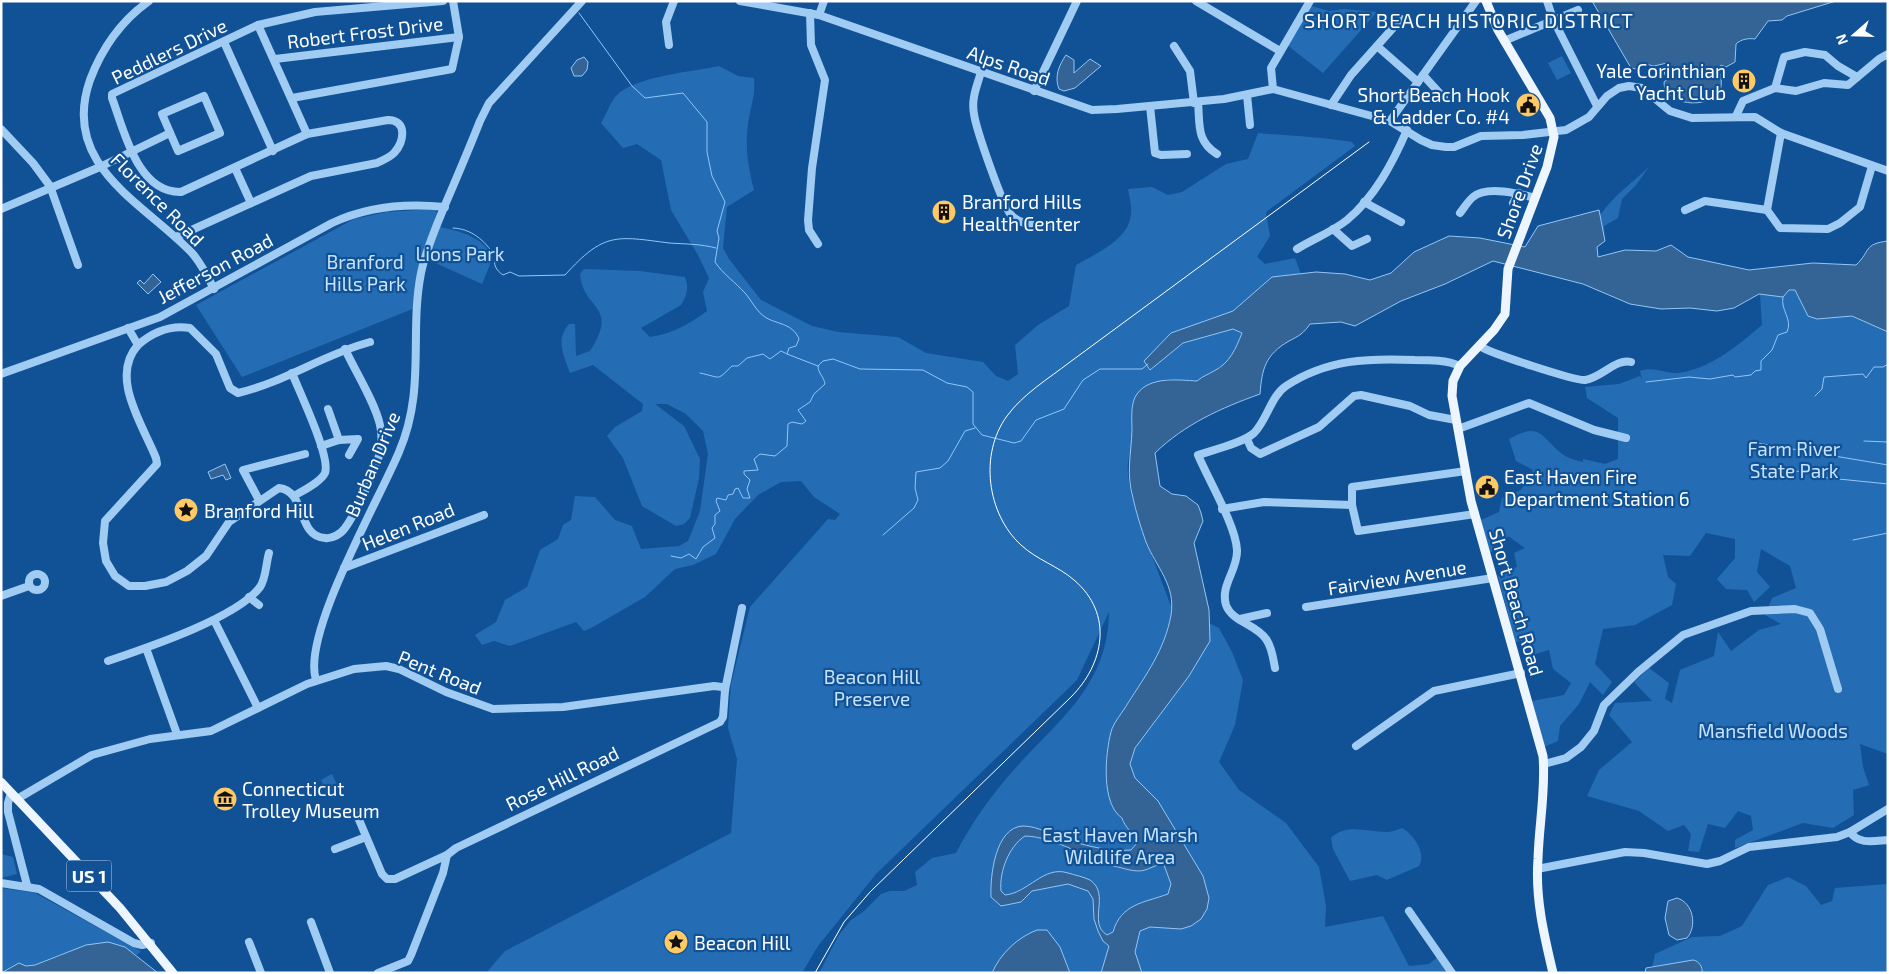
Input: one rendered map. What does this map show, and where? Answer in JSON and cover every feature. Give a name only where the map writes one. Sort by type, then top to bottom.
[{"type":"main road","name":"Shore Drive","points":[[1486,1],[1504,41],[1548,114],[1554,132],[1552,154],[1512,259]]},
{"type":"main road","name":"Short Beach Road","points":[[1512,259],[1508,269],[1505,314],[1500,324],[1460,366],[1452,388],[1457,425],[1475,514],[1539,736],[1544,764],[1544,794],[1537,869],[1542,924],[1553,973]]},
{"type":"main road","name":"US 1","points":[[1,782],[150,944],[173,973]]},
{"type":"street","name":"Florence Road","points":[[149,1],[118,29],[99,59],[87,90],[84,119],[86,134],[100,167],[134,202],[194,255],[214,289]]},
{"type":"street","name":"Peddlers Drive","points":[[251,203],[311,176],[377,163],[387,158],[396,151],[403,132],[401,124],[395,120],[388,120],[307,134],[181,192],[171,192],[150,180],[132,150],[112,94],[258,25],[315,12],[443,1]]},
{"type":"street","points":[[292,98],[452,70],[459,38],[454,1]]},
{"type":"street","name":"Burban Drive","points":[[316,680],[313,668],[314,654],[344,568],[399,453],[413,409],[421,274],[426,253],[489,103],[582,1]]},
{"type":"street","points":[[669,45],[666,22],[674,1]]},
{"type":"street","name":"Alps Road","points":[[741,1],[818,15],[1092,110],[1196,102],[1273,89]]},
{"type":"street","points":[[818,15],[824,1]]},
{"type":"street","points":[[1034,91],[1077,1]]},
{"type":"street","points":[[1196,1],[1280,52]]},
{"type":"street","points":[[1310,1],[1271,68],[1273,89],[1390,121],[1432,145],[1454,147],[1481,136],[1554,132],[1579,124],[1619,88],[1629,86],[1642,88],[1670,111],[1692,118],[1755,117],[1781,133],[1888,171]]},
{"type":"street","points":[[1390,121],[1476,1]]},
{"type":"street","points":[[1547,1],[1553,19],[1597,106]]},
{"type":"street","points":[[1504,41],[1578,10]]},
{"type":"street","points":[[810,13],[811,45],[825,80],[812,168],[808,220],[809,230],[818,244]]},
{"type":"street","points":[[1330,105],[1351,75],[1401,19]]},
{"type":"street","points":[[258,25],[275,59],[307,134]]},
{"type":"street","name":"Robert Frost Drive","points":[[275,59],[459,38]]},
{"type":"street","points":[[224,42],[273,151]]},
{"type":"street","points":[[1174,46],[1190,71],[1202,141],[1207,148],[1217,154]]},
{"type":"street","points":[[1377,46],[1421,78],[1444,98]]},
{"type":"street","points":[[1775,88],[1784,57],[1805,52],[1825,54],[1838,66],[1857,77]]},
{"type":"street","points":[[1736,116],[1742,101],[1775,88],[1796,91],[1824,83],[1843,86],[1888,54]]},
{"type":"street","points":[[981,72],[973,99],[974,114],[1000,191],[1012,215],[1026,224],[1051,226]]},
{"type":"street","points":[[1246,95],[1250,125]]},
{"type":"street","points":[[204,96],[220,133],[178,151],[170,133],[162,114],[204,96]]},
{"type":"street","points":[[1150,106],[1155,153],[1160,155],[1187,154]]},
{"type":"street","points":[[1,129],[33,163],[50,186],[78,265]]},
{"type":"street","points":[[1297,249],[1347,220],[1364,202],[1389,168],[1407,130]]},
{"type":"street","points":[[1,209],[50,186],[100,167],[170,133]]},
{"type":"street","points":[[1767,210],[1781,133]]},
{"type":"street","points":[[1685,210],[1705,200],[1767,210],[1780,228],[1828,229],[1860,207],[1872,166]]},
{"type":"street","points":[[176,238],[251,203],[235,168]]},
{"type":"street","points":[[1460,213],[1477,195],[1512,191],[1535,198]]},
{"type":"street","points":[[1513,203],[1519,193]]},
{"type":"street","points":[[1364,202],[1402,222]]},
{"type":"street","name":"Jefferson Road","points":[[1,374],[139,325],[181,307],[332,223],[357,212],[383,207],[445,207]]},
{"type":"street","points":[[1333,228],[1352,246],[1367,239]]},
{"type":"street","points":[[139,325],[146,338]]},
{"type":"street","points":[[345,349],[377,415],[381,432],[378,461],[345,528],[337,535],[325,538],[310,531],[294,496],[288,490],[279,488],[229,522],[206,556],[187,572],[166,582],[145,586],[129,586],[115,576],[106,561],[103,543],[105,521],[157,464],[126,383],[129,362],[138,345],[146,338],[171,327],[190,328],[216,354],[230,388],[238,393],[273,383],[345,349],[370,342]]},
{"type":"street","points":[[128,328],[138,345]]},
{"type":"street","points":[[1480,346],[1494,353],[1577,380],[1597,376],[1622,362],[1631,362]]},
{"type":"street","points":[[1275,668],[1267,640],[1256,628],[1234,616],[1228,609],[1224,598],[1237,548],[1222,508],[1198,455],[1246,439],[1256,431],[1285,387],[1308,374],[1341,363],[1372,358],[1439,361],[1460,366]]},
{"type":"street","points":[[292,373],[321,446],[325,473],[294,496]]},
{"type":"street","points":[[1246,439],[1251,448],[1260,454],[1319,427],[1348,400],[1361,395],[1410,406],[1449,420],[1457,425],[1527,403],[1594,430],[1626,438]]},
{"type":"street","points":[[328,409],[339,440]]},
{"type":"street","points":[[321,446],[339,440],[358,439],[350,455]]},
{"type":"street","points":[[259,500],[243,470],[305,454]]},
{"type":"street","points":[[1466,471],[1352,488],[1352,505],[1358,531],[1475,514]]},
{"type":"street","points":[[358,502],[372,508]]},
{"type":"street","points":[[1222,508],[1264,502],[1352,505]]},
{"type":"street","name":"Helen Road","points":[[344,568],[484,515]]},
{"type":"street","points":[[108,661],[146,648],[214,620],[249,597],[261,586],[269,554]]},
{"type":"street","name":"Fairview Avenue","points":[[1306,608],[1493,578]]},
{"type":"street","points":[[1,596],[29,586]]},
{"type":"street","points":[[249,597],[260,604]]},
{"type":"street","name":"Rose Hill Road","points":[[447,854],[554,799],[720,722],[725,709],[724,690],[742,608]]},
{"type":"street","points":[[1544,764],[1566,758],[1582,747],[1594,731],[1604,706],[1638,672],[1682,634],[1742,613],[1795,608],[1810,612],[1820,629],[1838,689]]},
{"type":"street","points":[[1240,619],[1267,613]]},
{"type":"street","points":[[214,620],[258,708]]},
{"type":"street","points":[[146,648],[177,734]]},
{"type":"street","name":"Pent Road","points":[[14,796],[92,755],[120,746],[177,734],[211,731],[316,680],[354,669],[392,667],[446,692],[493,709],[564,707],[714,686],[722,687],[724,690]]},
{"type":"street","points":[[1356,746],[1434,691],[1521,673]]},
{"type":"street","points":[[14,796],[8,804],[10,826],[27,885]]},
{"type":"street","points":[[1537,869],[1625,852],[1713,863],[1749,847],[1828,839],[1850,832],[1888,809]]},
{"type":"street","points":[[357,815],[382,874],[389,880],[447,854]]},
{"type":"street","points":[[1850,832],[1862,841],[1888,840]]},
{"type":"street","points":[[335,849],[366,837]]},
{"type":"street","points":[[378,973],[408,961],[443,873],[447,854]]},
{"type":"street","points":[[1,883],[27,885],[39,889],[134,943],[142,946],[150,944]]},
{"type":"street","points":[[1408,911],[1452,973]]},
{"type":"street","points":[[311,922],[330,973]]},
{"type":"street","points":[[249,942],[261,973]]},
{"type":"green space","points":[[1311,6],[1329,11],[1344,9],[1377,12],[1323,73],[1287,45]]},
{"type":"green space","points":[[1562,56],[1571,73],[1557,80],[1548,63]]},
{"type":"green space","points":[[719,66],[738,76],[754,78],[754,90],[748,124],[747,150],[754,190],[727,207],[723,248],[729,259],[761,300],[812,326],[838,332],[898,337],[926,353],[983,362],[996,376],[1008,381],[1018,374],[1015,345],[1038,325],[1069,306],[1076,265],[1111,244],[1125,230],[1131,213],[1128,189],[1152,187],[1168,195],[1182,192],[1226,164],[1248,159],[1258,133],[1352,142],[1355,146],[1266,212],[1270,236],[1257,257],[1265,264],[1295,258],[1301,274],[1272,277],[1233,311],[1204,321],[1144,361],[1150,370],[1183,343],[1233,329],[1242,333],[1232,355],[1220,368],[1197,381],[1166,379],[1134,442],[1128,462],[1128,476],[1143,533],[1170,604],[1219,628],[1232,652],[1243,680],[1235,725],[1219,762],[1239,790],[1286,823],[1319,867],[1326,906],[1325,927],[1383,916],[1409,966],[1429,964],[1439,956],[1450,973],[819,973],[839,935],[851,920],[863,912],[881,894],[890,891],[904,891],[917,885],[915,872],[932,858],[956,853],[985,806],[1005,780],[1058,724],[1088,685],[1099,664],[1106,640],[1109,612],[1077,680],[876,874],[818,946],[802,973],[486,973],[505,951],[731,833],[737,759],[728,728],[731,684],[750,607],[828,519],[835,520],[840,514],[814,497],[801,481],[781,482],[758,495],[735,519],[716,554],[693,565],[675,569],[645,597],[591,628],[584,631],[576,622],[510,646],[494,641],[482,645],[475,635],[496,622],[505,600],[527,587],[540,550],[558,539],[563,525],[571,520],[575,496],[595,497],[615,520],[632,526],[641,549],[679,546],[688,541],[700,511],[708,454],[703,431],[686,414],[667,404],[655,404],[684,426],[700,459],[699,478],[690,518],[684,524],[676,526],[642,506],[623,458],[607,436],[615,427],[642,411],[643,404],[593,365],[570,373],[563,354],[562,336],[569,324],[575,324],[576,356],[590,351],[602,324],[601,316],[583,286],[580,274],[584,269],[640,271],[685,277],[687,291],[681,305],[641,328],[650,337],[666,334],[680,328],[707,311],[703,292],[709,278],[698,255],[671,210],[661,160],[637,144],[623,148],[601,123],[616,96],[625,89],[650,79]]},
{"type":"green space","points":[[1649,167],[1636,185],[1622,199],[1618,218],[1604,226],[1605,241],[1597,247],[1598,257],[1531,239],[1538,226],[1599,210],[1601,214],[1617,195]]},
{"type":"green space","name":"Branford Hills Park","points":[[434,209],[438,214],[418,270],[415,308],[242,377],[196,305],[354,219],[387,212]]},
{"type":"green space","name":"Lions Park","points":[[440,227],[470,236],[483,244],[488,250],[493,257],[482,284],[431,261],[429,256]]},
{"type":"green space","name":"Mansfield Woods","points":[[1795,290],[1888,332],[1888,754],[1860,744],[1863,767],[1869,785],[1853,790],[1854,815],[1833,828],[1803,823],[1735,848],[1735,840],[1753,830],[1751,816],[1738,811],[1725,828],[1708,824],[1699,852],[1688,851],[1691,834],[1684,825],[1668,831],[1639,811],[1587,796],[1599,770],[1632,742],[1609,715],[1615,703],[1652,701],[1634,682],[1649,668],[1669,683],[1665,699],[1672,703],[1680,670],[1714,656],[1718,632],[1731,651],[1759,630],[1781,624],[1765,615],[1772,598],[1796,588],[1790,566],[1761,549],[1757,572],[1770,587],[1754,602],[1747,590],[1726,589],[1717,579],[1735,558],[1735,539],[1706,533],[1690,556],[1663,555],[1668,577],[1676,584],[1672,605],[1635,625],[1603,629],[1595,664],[1612,682],[1603,695],[1590,682],[1579,704],[1560,726],[1558,741],[1544,747],[1532,701],[1564,695],[1571,683],[1553,669],[1549,650],[1526,657],[1521,641],[1515,642],[1498,576],[1502,575],[1501,572],[1517,567],[1514,553],[1525,548],[1508,536],[1505,544],[1488,554],[1481,520],[1499,512],[1502,498],[1521,490],[1533,470],[1516,461],[1509,439],[1528,431],[1535,432],[1571,459],[1583,462],[1583,459],[1605,464],[1618,459],[1618,418],[1587,398],[1585,387],[1619,384],[1640,376],[1642,379],[1640,371],[1645,370],[1678,373],[1702,367],[1723,355],[1762,325],[1760,294]]},
{"type":"green space","points":[[332,774],[338,787],[334,794],[328,796],[321,780]]},
{"type":"green space","points":[[1402,828],[1418,844],[1421,855],[1419,866],[1387,880],[1377,875],[1350,881],[1333,849],[1331,838],[1337,833],[1357,829],[1386,832]]},
{"type":"green space","points":[[1,854],[13,857],[17,874],[1,878]]},
{"type":"green space","points":[[1788,877],[1806,886],[1821,905],[1832,901],[1835,888],[1888,884],[1888,973],[1651,973],[1655,954],[1692,937],[1720,936],[1742,926],[1768,885]]},
{"type":"green space","points":[[1,888],[35,893],[141,951],[137,955],[124,949],[99,945],[73,950],[35,965],[26,966],[19,963],[1,972]]},
{"type":"shaded area","points":[[1592,1],[1836,1],[1787,16],[1782,20],[1768,21],[1755,39],[1745,39],[1738,42],[1736,44],[1735,62],[1726,67],[1721,65],[1717,72],[1721,75],[1720,90],[1714,97],[1697,103],[1678,100],[1666,90],[1664,82],[1670,77],[1665,75],[1664,70],[1669,65],[1667,63],[1654,66],[1645,64],[1636,69],[1631,68]]},
{"type":"shaded area","points":[[1066,55],[1074,60],[1074,73],[1090,59],[1101,66],[1075,88],[1064,91],[1059,89],[1057,76],[1059,67]]},
{"type":"shaded area","points":[[584,57],[588,62],[587,70],[582,76],[574,76],[571,68],[577,60]]},
{"type":"shaded area","points":[[1599,210],[1605,241],[1597,247],[1598,257],[1625,250],[1656,251],[1671,245],[1688,257],[1749,270],[1813,263],[1856,265],[1871,246],[1888,241],[1888,332],[1852,316],[1817,319],[1808,316],[1795,290],[1789,290],[1783,297],[1759,294],[1734,308],[1717,311],[1690,308],[1661,309],[1630,304],[1583,284],[1493,261],[1445,284],[1401,301],[1355,326],[1341,322],[1310,324],[1306,330],[1281,346],[1270,357],[1262,377],[1260,394],[1231,405],[1191,425],[1155,453],[1160,486],[1172,494],[1186,496],[1198,505],[1201,513],[1203,521],[1194,543],[1209,610],[1210,641],[1189,676],[1135,748],[1130,764],[1135,778],[1158,801],[1203,876],[1209,898],[1207,909],[1201,919],[1191,926],[1181,929],[1150,927],[1140,931],[1135,952],[1142,973],[1101,973],[1109,946],[1103,941],[1098,931],[1094,919],[1093,899],[1088,891],[1068,884],[1032,891],[1021,902],[1001,906],[991,897],[993,866],[1000,844],[1006,835],[1014,829],[1029,826],[1067,840],[1107,849],[1131,850],[1137,843],[1111,802],[1106,778],[1107,753],[1114,725],[1160,650],[1168,627],[1172,604],[1168,585],[1146,542],[1131,489],[1130,464],[1133,402],[1137,394],[1149,384],[1165,380],[1197,381],[1220,368],[1232,355],[1242,333],[1233,329],[1183,343],[1150,370],[1144,361],[1171,333],[1233,311],[1272,277],[1316,272],[1345,274],[1370,280],[1391,273],[1414,252],[1449,236],[1480,238],[1525,247],[1538,226]],"holes":[[[1025,836],[1037,837],[1114,866],[1130,870],[1141,871],[1164,865],[1171,884],[1168,894],[1127,910],[1121,916],[1113,932],[1107,935],[1101,930],[1099,923],[1099,893],[1096,886],[1088,879],[1068,873],[1051,873],[1021,890],[1005,895],[1001,891],[1001,884],[1006,860],[1019,840]]]},
{"type":"shaded area","points":[[153,274],[161,282],[148,294],[137,283],[140,280],[144,284]]},
{"type":"shaded area","points":[[225,464],[231,478],[226,480],[223,475],[211,479],[208,472]]},
{"type":"shaded area","points":[[1677,898],[1687,905],[1693,922],[1687,938],[1677,940],[1669,935],[1665,918],[1668,901]]},
{"type":"shaded area","points":[[1037,930],[1047,930],[1060,947],[1070,973],[992,973],[995,966],[1010,947],[1023,937]]},
{"type":"shaded area","points":[[108,942],[125,947],[158,973],[1,973],[19,963],[26,966],[35,965],[86,945]]},
{"type":"shaded area","points":[[1693,960],[1700,965],[1702,973],[1645,973],[1646,968]]},
{"type":"waterway","points":[[579,13],[632,86],[645,98],[683,93],[707,122],[707,152],[712,176],[725,202],[717,231],[719,238],[715,262],[745,293],[762,315],[793,330],[799,339],[796,346],[789,348],[787,354],[818,366]]},
{"type":"waterway","points":[[453,228],[472,233],[482,240],[495,256],[494,262],[496,267],[503,275],[510,272],[519,276],[565,275],[590,251],[612,240],[636,239],[716,248]]},
{"type":"waterway","points":[[1646,382],[1689,377],[1710,379],[1733,375],[1735,377],[1751,375],[1755,371],[1761,370],[1761,361],[1772,350],[1778,335],[1787,332],[1788,319],[1783,306],[1783,297]]},
{"type":"waterway","points":[[700,373],[719,377],[732,366],[738,366],[747,358],[763,354],[770,359],[781,351],[787,354]]},
{"type":"waterway","points":[[671,556],[681,558],[689,554],[696,559],[703,547],[715,538],[712,528],[715,524],[715,515],[720,511],[716,501],[717,498],[726,500],[728,495],[733,494],[735,489],[738,488],[743,498],[750,498],[747,489],[750,480],[744,474],[744,471],[758,470],[754,459],[760,454],[775,456],[787,446],[788,424],[792,422],[802,424],[806,421],[798,410],[810,402],[814,394],[825,384],[818,366],[823,361],[833,359],[860,369],[923,370],[947,383],[967,387],[973,392],[973,424],[982,435],[1014,443],[1021,441],[1036,420],[1064,409],[1083,380],[1100,369],[1142,369],[1148,364]]},
{"type":"waterway","points":[[1815,396],[1822,389],[1824,377],[1863,374],[1866,378],[1874,367],[1883,367],[1888,364]]},
{"type":"waterway","points":[[883,535],[914,508],[918,500],[915,488],[916,472],[940,468],[948,461],[965,431],[975,428]]},
{"type":"waterway","points":[[1864,441],[1888,442]]},
{"type":"waterway","points":[[1751,442],[1888,465]]},
{"type":"waterway","points":[[1760,465],[1770,469],[1807,472],[1819,477],[1888,484]]},
{"type":"waterway","points":[[1853,540],[1888,533]]},
{"type":"tram line","points":[[815,973],[844,922],[870,892],[1071,697],[1091,670],[1097,654],[1100,639],[1099,623],[1095,608],[1087,593],[1068,575],[1021,545],[1009,532],[994,501],[990,465],[998,431],[1007,416],[1020,401],[1045,381],[1369,142]]},
{"type":"place","name":"Yale Corinthian Yacht Club","points":[[1744,81]]},
{"type":"place","name":"Short Beach Hook & Ladder Co. #4","points":[[1528,105]]},
{"type":"place","name":"Branford Hills Health Center","points":[[944,212]]},
{"type":"place","name":"East Haven Fire Department Station 6","points":[[1487,487]]},
{"type":"place","name":"Branford Hill","points":[[186,510]]},
{"type":"place","name":"Connecticut Trolley Museum","points":[[225,799]]},
{"type":"place","name":"Beacon Hill","points":[[676,942]]},
{"type":"district","name":"SHORT BEACH HISTORIC DISTRICT","points":[[1469,20]]},
{"type":"park label","name":"Farm River State Park","points":[[1794,459]]},
{"type":"park label","name":"Beacon Hill Preserve","points":[[872,687]]},
{"type":"park label","name":"East Haven Marsh Wildlife Area","points":[[1120,845]]}]
